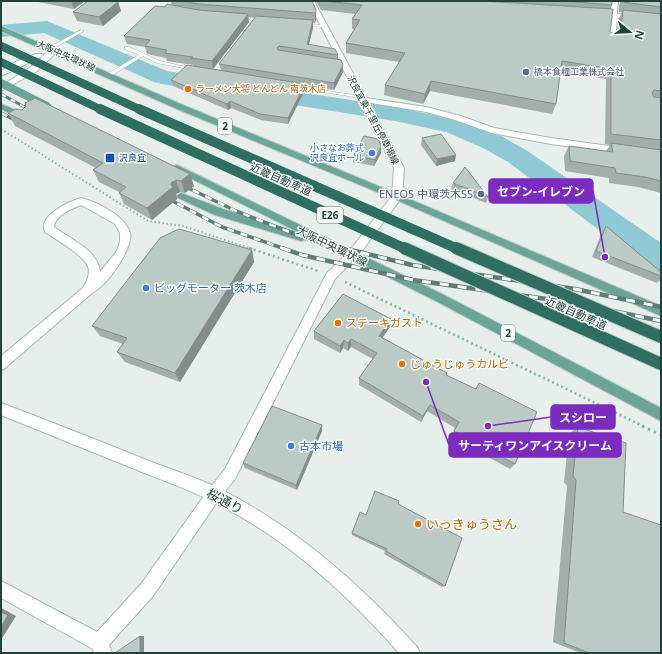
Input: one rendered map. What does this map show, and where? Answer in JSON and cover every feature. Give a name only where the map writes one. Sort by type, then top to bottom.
[{"type":"highway","name":"近畿自動車道","points":[[1,46],[217,144],[661,337]]},
{"type":"highway","name":"近畿自動車道","points":[[1,62],[203,157],[661,364]]},
{"type":"main road","name":"大阪中央環状線","points":[[1,28],[52,49],[180,107],[397,196],[661,311]]},
{"type":"main road","points":[[1,83],[58,111]]},
{"type":"main road","points":[[1,106],[28,118]]},
{"type":"main road","name":"大阪中央環状線","points":[[168,164],[332,247],[440,298],[661,415]]},
{"type":"main road","name":"2","points":[[181,196],[219,212],[332,247]]},
{"type":"street","name":"沢良宜東千里丘停車場線","points":[[311,1],[342,66],[362,99],[399,168],[397,196]]},
{"type":"street","points":[[611,42],[615,1]]},
{"type":"street","points":[[590,13],[661,21]]},
{"type":"street","points":[[1,74],[20,63],[52,49]]},
{"type":"street","points":[[1,89],[34,69],[52,49]]},
{"type":"street","points":[[362,99],[426,110],[458,118],[492,130],[551,141],[634,152]]},
{"type":"street","points":[[1,589],[101,648],[147,590],[214,494],[230,474],[331,276],[352,256],[397,196]]},
{"type":"street","points":[[1,364],[87,291],[108,272],[118,260],[123,248],[125,235],[121,224],[87,203],[81,201],[74,203],[55,216],[49,222],[48,229],[89,256],[94,263],[94,276],[87,291]]},
{"type":"street","name":"桜通り","points":[[1,409],[214,494],[246,512],[289,539],[332,573],[397,637],[411,653]]},
{"type":"lane","points":[[301,24],[324,26]]},
{"type":"lane","points":[[52,49],[80,32]]},
{"type":"lane","points":[[127,48],[140,56],[202,71]]},
{"type":"lane","points":[[109,75],[140,56]]},
{"type":"lane","points":[[288,86],[362,99]]},
{"type":"building","points":[[88,1],[118,2],[99,17],[73,12]]},
{"type":"building","points":[[183,1],[312,1],[316,10],[315,13],[198,4]]},
{"type":"building","points":[[325,1],[483,1],[613,9],[610,32],[616,35],[621,32],[623,10],[661,14],[661,91],[654,90],[652,93],[654,97],[661,98],[661,140],[611,134],[611,69],[562,61],[556,104],[431,81],[425,94],[385,85],[405,53],[346,43],[360,20],[352,19],[362,5]]},
{"type":"building","points":[[565,1],[612,1],[612,5]]},
{"type":"building","points":[[661,1],[661,7],[623,2]]},
{"type":"building","points":[[167,4],[198,10],[248,14],[212,61],[165,53],[167,50],[145,46],[150,40],[124,36],[155,6],[165,7]]},
{"type":"building","points":[[256,16],[313,20],[307,44],[335,49],[338,55],[279,46],[277,48],[278,50],[341,60],[343,65],[334,83],[219,64]]},
{"type":"building","points":[[187,65],[305,84],[288,118],[260,114],[230,101],[227,104],[171,80]]},
{"type":"building","points":[[35,98],[190,174],[181,181],[176,180],[171,183],[173,187],[147,208],[119,193],[126,187],[93,170],[103,163],[8,113],[16,109],[22,110],[26,106],[25,103]]},
{"type":"building","points":[[441,134],[456,155],[437,159],[422,138]]},
{"type":"building","points":[[364,136],[378,139],[381,146],[375,160],[354,155]]},
{"type":"building","points":[[611,143],[661,150],[661,181],[616,173],[615,168],[570,161],[569,146],[613,152]]},
{"type":"building","points":[[465,167],[488,197],[453,183]]},
{"type":"building","points":[[606,226],[661,272],[661,276],[596,251]]},
{"type":"building","points":[[179,229],[252,250],[175,373],[117,352],[127,338],[92,326],[160,238]]},
{"type":"building","points":[[343,294],[391,319],[379,336],[447,373],[446,375],[476,389],[479,383],[537,412],[515,464],[454,431],[459,422],[430,405],[423,416],[359,378],[377,353],[351,339],[348,343],[344,340],[340,346],[314,331]]},
{"type":"building","points":[[272,406],[322,425],[296,485],[243,463]]},
{"type":"building","points":[[578,427],[626,443],[623,512],[661,525],[661,653],[589,653],[564,643],[576,480],[573,476]]},
{"type":"building","points":[[375,491],[399,501],[398,504],[462,538],[445,586],[386,551],[387,549],[352,533],[360,512],[366,515]]},
{"type":"building","points":[[1,612],[8,615],[1,627]]},
{"type":"building","points":[[140,636],[140,653],[115,653]]},
{"type":"waterway","points":[[1,31],[47,27],[162,77],[395,114],[453,126],[492,142],[517,156],[661,259]]},
{"type":"railway","points":[[1,94],[30,110]]},
{"type":"railway","points":[[29,109],[35,112]]},
{"type":"railway","points":[[1,113],[19,122]]},
{"type":"railway","points":[[180,184],[236,211],[310,240],[347,249]]},
{"type":"railway","points":[[165,197],[222,227],[285,249]]},
{"type":"railway","points":[[282,248],[302,255],[413,280],[574,303],[661,321]]},
{"type":"railway","points":[[343,248],[412,265],[575,289],[661,307]]},
{"type":"place","name":"橋本食糧工業株式会社","points":[[526,72]]},
{"type":"place","name":"ラーメン大将 どんどん 南茨木店","points":[[188,89]]},
{"type":"place","name":"小さなお葬式 沢良宜ホール","points":[[372,153]]},
{"type":"place","name":"沢良宜","points":[[110,158]]},
{"type":"place","name":"ENEOS 中環茨木SS","points":[[481,194]]},
{"type":"place","name":"セブン-イレブン","points":[[605,257]]},
{"type":"place","name":"ビッグモーター 茨木店","points":[[146,288]]},
{"type":"place","name":"ステーキガスト","points":[[338,323]]},
{"type":"place","name":"じゅうじゅうカルビ","points":[[402,364]]},
{"type":"place","name":"サーティワンアイスクリーム","points":[[426,382]]},
{"type":"place","name":"スシロー","points":[[488,426]]},
{"type":"place","name":"古本市場","points":[[291,446]]},
{"type":"place","name":"いっきゅうさん","points":[[418,524]]}]
